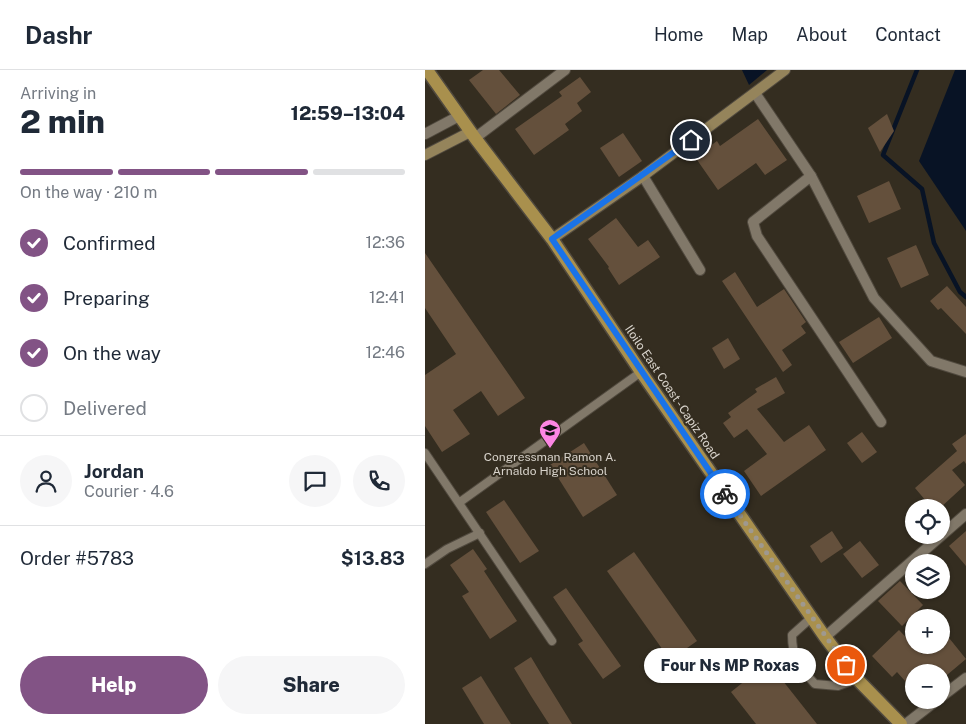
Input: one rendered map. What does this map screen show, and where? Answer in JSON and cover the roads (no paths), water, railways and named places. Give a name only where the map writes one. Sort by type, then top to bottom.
[{"type":"main road","name":"Iloilo East Coast - Capiz Road","points":[[427,70],[473,135],[552,239],[641,372],[811,618],[857,679],[901,724]]},
{"type":"main road","points":[[552,239],[643,176],[785,70]]},
{"type":"main road","points":[[425,155],[473,135]]},
{"type":"street","points":[[473,135],[565,70]]},
{"type":"street","points":[[755,93],[811,176],[875,298],[931,361],[966,372]]},
{"type":"street","points":[[425,134],[459,116]]},
{"type":"street","points":[[643,176],[700,270]]},
{"type":"street","points":[[811,176],[753,222],[757,236],[881,422]]},
{"type":"street","points":[[825,637],[966,514]]},
{"type":"street","points":[[950,690],[966,678]]},
{"type":"street","points":[[906,724],[925,709]]},
{"type":"lane","points":[[460,502],[641,372]]},
{"type":"lane","points":[[425,453],[481,533],[552,641]]},
{"type":"lane","points":[[425,564],[447,549],[481,533]]},
{"type":"lane","points":[[811,618],[792,635],[792,652],[801,669],[815,684],[838,686],[857,679]]},
{"type":"water","points":[[742,70],[767,70],[749,85]]},
{"type":"water","points":[[955,70],[966,70],[966,231],[919,161]]},
{"type":"waterway","points":[[917,70],[883,155],[922,189],[934,243],[960,292],[966,297]]},
{"type":"place","name":"Congressman Ramon A. Arnaldo High School","points":[[550,449]]},
{"type":"place","name":"Four Ns MP Roxas","points":[[846,665]]}]
